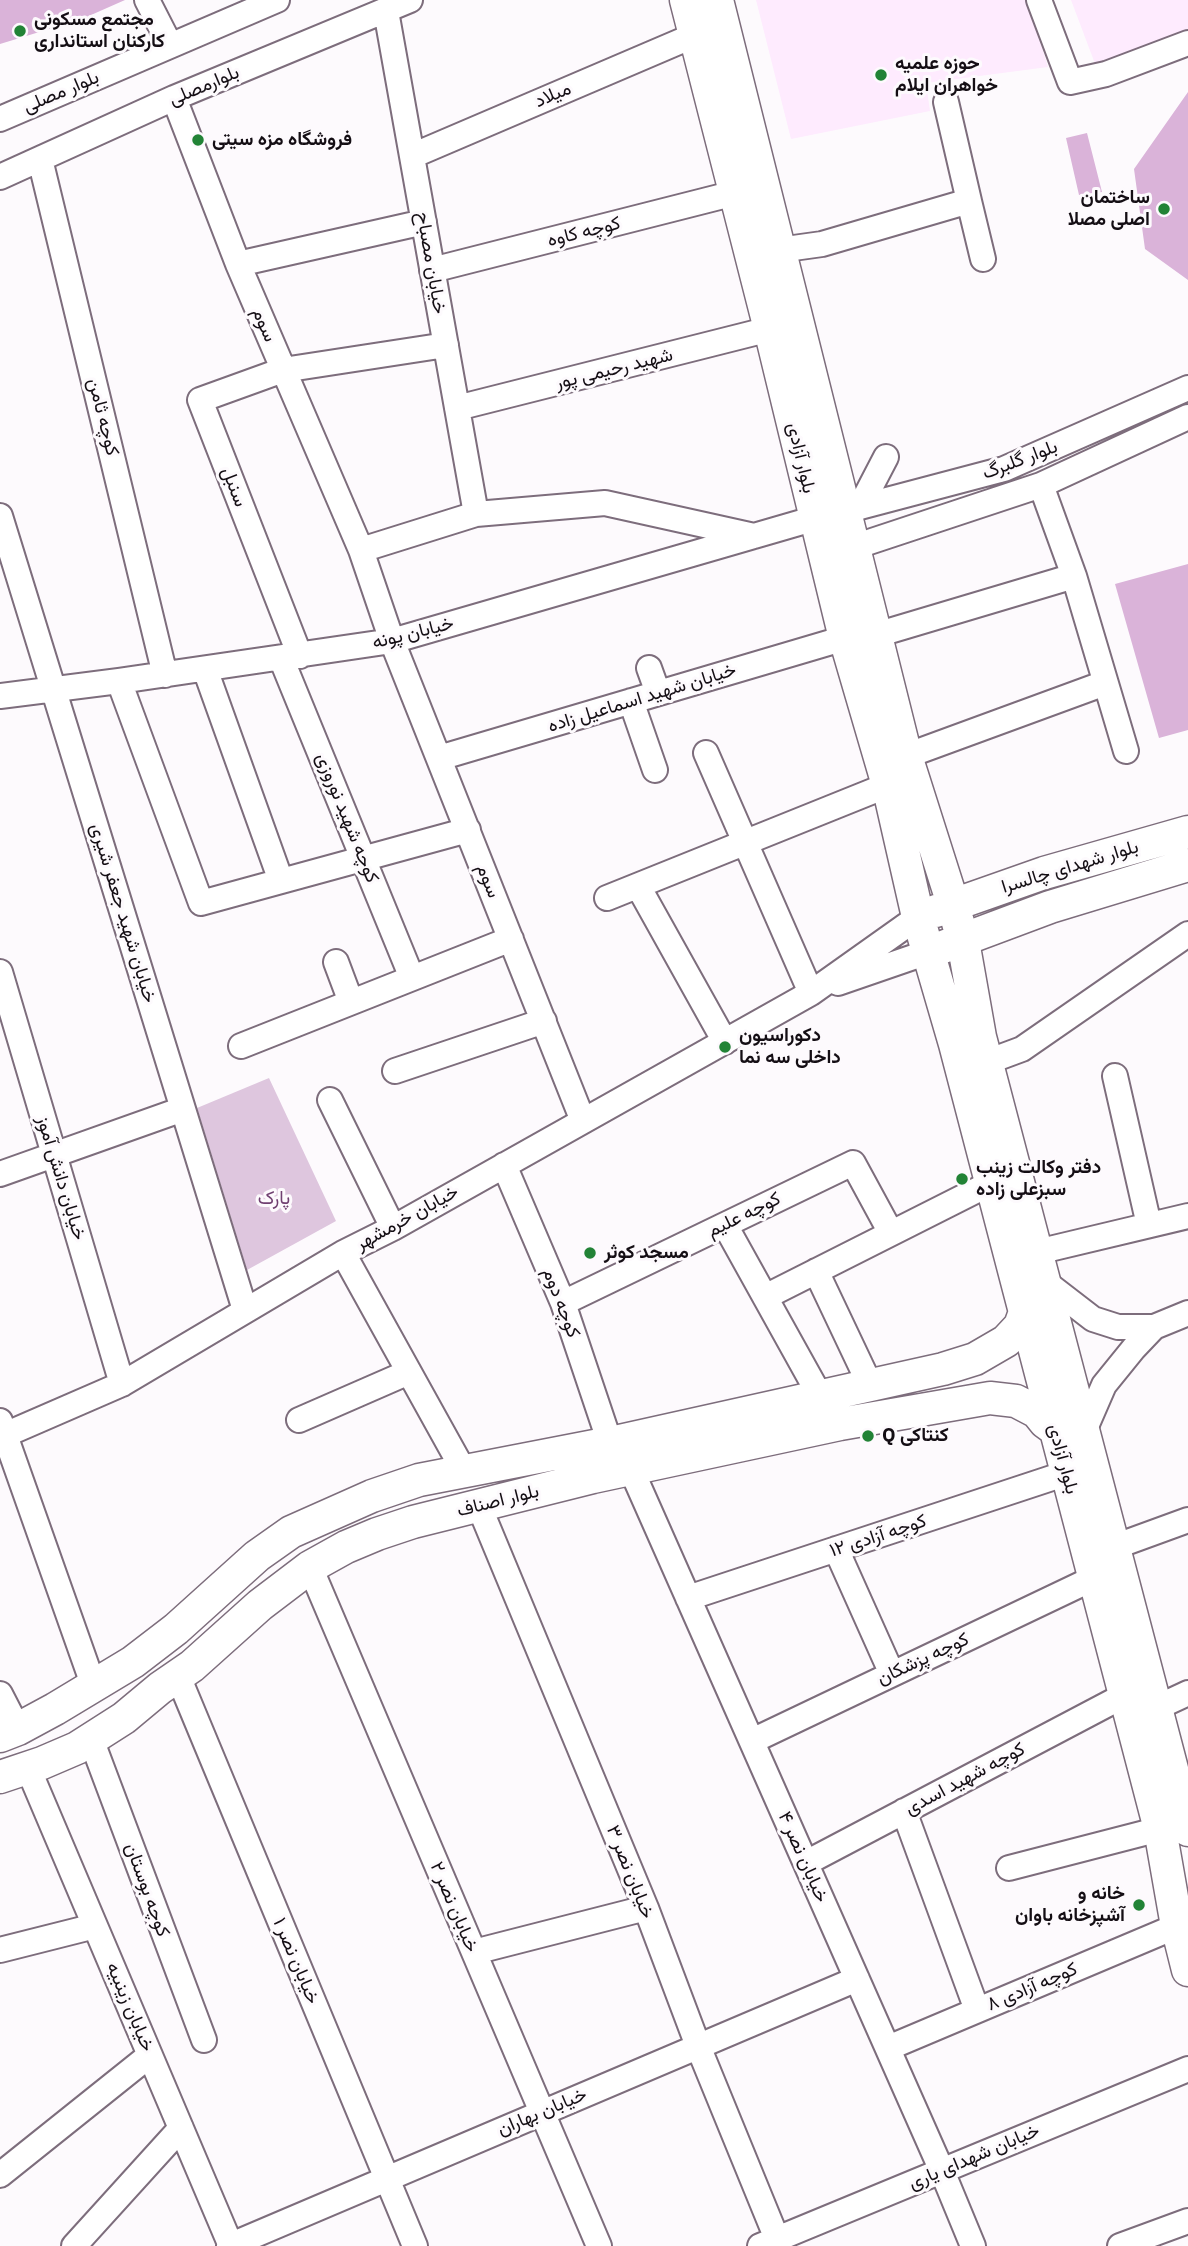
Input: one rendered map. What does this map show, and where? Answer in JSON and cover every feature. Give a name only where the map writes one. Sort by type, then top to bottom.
[{"type":"main road","name":"بلوار آزادی","points":[[686,0],[770,329],[854,547],[861,637],[906,755],[963,941],[991,1183],[1025,1312],[1114,1547],[1158,1707],[1180,1823],[1177,1926],[1188,1970]]},
{"type":"main road","name":"بلوار آزادی","points":[[717,0],[840,512],[890,800],[918,917],[928,952],[974,1048],[1037,1252],[1045,1282],[1070,1430],[1067,1473],[1125,1695],[1180,1823]]},
{"type":"main road","points":[[890,800],[900,820],[910,820],[919,814],[922,804]]},
{"type":"main road","name":"بلوار شهدای چالسرا","points":[[918,917],[1044,873],[1188,832]]},
{"type":"main road","name":"بلوار شهدای چالسرا","points":[[928,952],[1050,907],[1188,865]]},
{"type":"main road","points":[[1044,873],[1037,883],[1036,892],[1040,900],[1050,907]]},
{"type":"main road","name":"بلوار اصناف","points":[[9,1733],[94,1687],[133,1662],[176,1629],[257,1556],[291,1532],[372,1496],[419,1480],[610,1443],[958,1364],[975,1359],[1006,1342],[1020,1326],[1025,1312]]},
{"type":"main road","points":[[958,1364],[969,1369],[976,1380],[975,1394],[967,1402]]},
{"type":"main road","name":"بلوار اصناف","points":[[14,1773],[78,1748],[124,1718],[310,1567],[377,1534],[631,1469],[840,1424],[990,1398],[1016,1401],[1037,1412],[1045,1422],[1070,1430]]},
{"type":"street","points":[[147,0],[170,45]]},
{"type":"street","name":"بلوار مصلی","points":[[0,119],[277,0]]},
{"type":"street","name":"بلوارمصلی","points":[[0,177],[174,98],[410,0]]},
{"type":"street","points":[[1039,0],[1070,82],[1105,74],[1188,43]]},
{"type":"street","name":"خیابان مصباح","points":[[386,11],[476,514]]},
{"type":"street","name":"میلاد","points":[[412,156],[695,35]]},
{"type":"street","name":"سوم","points":[[174,98],[238,264],[361,550],[392,641],[583,1121]]},
{"type":"street","points":[[946,102],[983,260]]},
{"type":"street","name":"کوچه ثامن","points":[[40,159],[165,675]]},
{"type":"street","name":"کوچه کاوه","points":[[432,270],[735,193]]},
{"type":"street","points":[[779,250],[822,244],[969,201]]},
{"type":"street","points":[[238,264],[424,222]]},
{"type":"street","name":"شهید رحیمی پور","points":[[457,408],[770,329]]},
{"type":"street","points":[[283,370],[446,345]]},
{"type":"street","name":"سنبل","points":[[283,370],[200,400],[291,657]]},
{"type":"street","name":"بلوار گلبرگ","points":[[840,512],[1004,469],[1188,388]]},
{"type":"street","name":"بلوار گلبرگ","points":[[854,547],[1041,485],[1188,417]]},
{"type":"street","points":[[840,512],[886,457]]},
{"type":"street","points":[[1041,485],[1074,576],[1126,751]]},
{"type":"street","points":[[888,499],[884,514],[887,522],[893,529],[905,531]]},
{"type":"street","points":[[361,550],[476,514],[606,503],[754,536]]},
{"type":"street","name":"خیابان پونه","points":[[0,696],[165,675],[392,641],[840,512]]},
{"type":"street","name":"خیابان شهید جعفر شیری","points":[[0,516],[245,1310]]},
{"type":"street","name":"خیابان شهید اسماعیل زاده","points":[[439,758],[658,693],[1074,576]]},
{"type":"street","name":"کوچه شهید نوروزی","points":[[291,657],[363,859],[412,978]]},
{"type":"street","points":[[649,667],[658,693]]},
{"type":"street","points":[[205,669],[281,881]]},
{"type":"street","points":[[119,681],[201,903],[468,830]]},
{"type":"street","points":[[906,755],[1105,682]]},
{"type":"street","points":[[631,701],[656,770]]},
{"type":"street","points":[[706,753],[811,993]]},
{"type":"street","points":[[607,898],[745,843],[890,800]]},
{"type":"street","points":[[638,886],[724,1042]]},
{"type":"street","name":"خیابان خرمشهر","points":[[1,1431],[122,1384],[343,1253],[393,1228],[811,993],[918,917]]},
{"type":"street","points":[[974,1048],[1022,1049],[1188,934]]},
{"type":"street","points":[[241,1045],[511,939]]},
{"type":"street","name":"خیابان خرمشهر","points":[[811,993],[928,952]]},
{"type":"street","points":[[335,962],[351,1002]]},
{"type":"street","name":"خیابان دانش آموز","points":[[0,972],[122,1384]]},
{"type":"street","points":[[395,1071],[544,1021]]},
{"type":"street","points":[[1115,1076],[1149,1225]]},
{"type":"street","points":[[330,1100],[393,1228]]},
{"type":"street","points":[[0,1174],[183,1109]]},
{"type":"street","name":"کوچه علیم","points":[[563,1303],[853,1163],[891,1233]]},
{"type":"street","name":"کوچه دوم","points":[[504,1165],[563,1303],[610,1443]]},
{"type":"street","points":[[765,1297],[991,1183]]},
{"type":"street","points":[[1037,1252],[1188,1216]]},
{"type":"street","points":[[725,1225],[820,1396]]},
{"type":"street","points":[[343,1253],[465,1473]]},
{"type":"street","points":[[816,1271],[870,1385]]},
{"type":"street","points":[[1045,1282],[1093,1319],[1118,1327],[1154,1327],[1188,1313]]},
{"type":"street","points":[[1070,1430],[1133,1348],[1154,1327]]},
{"type":"street","points":[[299,1420],[409,1372]]},
{"type":"street","points":[[1,1431],[94,1687]]},
{"type":"street","name":"خیابان نصر ۴","points":[[631,1469],[973,2246]]},
{"type":"street","name":"کوچه آزادی ۱۲","points":[[688,1598],[1067,1473]]},
{"type":"street","name":"خیابان نصر ۳","points":[[479,1506],[646,1908],[769,2242]]},
{"type":"street","points":[[1114,1547],[1188,1520]]},
{"type":"street","points":[[836,1549],[892,1674]]},
{"type":"street","name":"خیابان نصر ۲","points":[[310,1567],[599,2246]]},
{"type":"street","name":"کوچه پزشکان","points":[[751,1741],[1094,1578]]},
{"type":"street","name":"خیابان نصر ۱","points":[[178,1676],[415,2246]]},
{"type":"street","points":[[1158,1707],[1188,1693]]},
{"type":"street","points":[[0,1694],[9,1733]]},
{"type":"street","name":"کوچه شهید اسدی","points":[[806,1863],[1125,1695]]},
{"type":"street","name":"کوچه بوستان","points":[[91,1739],[204,2040]]},
{"type":"street","name":"خیابان زینبیه","points":[[14,1773],[95,1926],[230,2245]]},
{"type":"street","points":[[904,1811],[977,2010]]},
{"type":"street","points":[[1009,1867],[1180,1823]]},
{"type":"street","points":[[474,1952],[646,1908]]},
{"type":"street","points":[[0,1950],[95,1926]]},
{"type":"street","name":"کوچه آزادی ۸","points":[[888,2048],[1177,1926]]},
{"type":"street","name":"خیابان بهاران","points":[[230,2245],[857,1979]]},
{"type":"street","points":[[0,2175],[150,2054]]},
{"type":"street","name":"خیابان شهدای یاری","points":[[769,2242],[1188,2069]]},
{"type":"street","points":[[74,2246],[181,2128]]},
{"type":"street","points":[[1120,2246],[1188,2221]]},
{"type":"shaded area","name":"حوزه علمیه خواهران ایلام","points":[[756,0],[1027,0],[1048,67],[926,83],[930,111],[791,139]]},
{"type":"shaded area","points":[[1071,0],[1188,0],[1188,34],[1097,69]]},
{"type":"green space","name":"پارک","points":[[269,1078],[336,1221],[247,1270],[197,1108]]},
{"type":"building","name":"مجتمع مسکونی کارکنان استانداری","points":[[0,0],[125,0],[82,19],[0,44]]},
{"type":"building","name":"ساختمان اصلی مصلا","points":[[1188,92],[1188,280],[1145,249],[1134,169]]},
{"type":"building","points":[[1087,133],[1102,192],[1079,195],[1066,138]]},
{"type":"building","points":[[1188,564],[1188,730],[1159,738],[1115,584]]},
{"type":"place","name":"مجتمع مسکونی کارکنان استانداری","points":[[20,31]]},
{"type":"place","name":"حوزه علمیه خواهران ایلام","points":[[881,75]]},
{"type":"place","name":"فروشگاه مزه سیتی","points":[[198,140]]},
{"type":"place","name":"ساختمان اصلی مصلا","points":[[1164,209]]},
{"type":"place","name":"دکوراسیون داخلی سه نما","points":[[725,1047]]},
{"type":"place","name":"دفتر وکالت زینب سبزعلی زاده","points":[[962,1179]]},
{"type":"place","name":"مسجد کوثر","points":[[590,1253]]},
{"type":"place","name":"Q کنتاکی","points":[[868,1436]]},
{"type":"place","name":"خانه و آشپزخانه باوان","points":[[1139,1905]]}]
